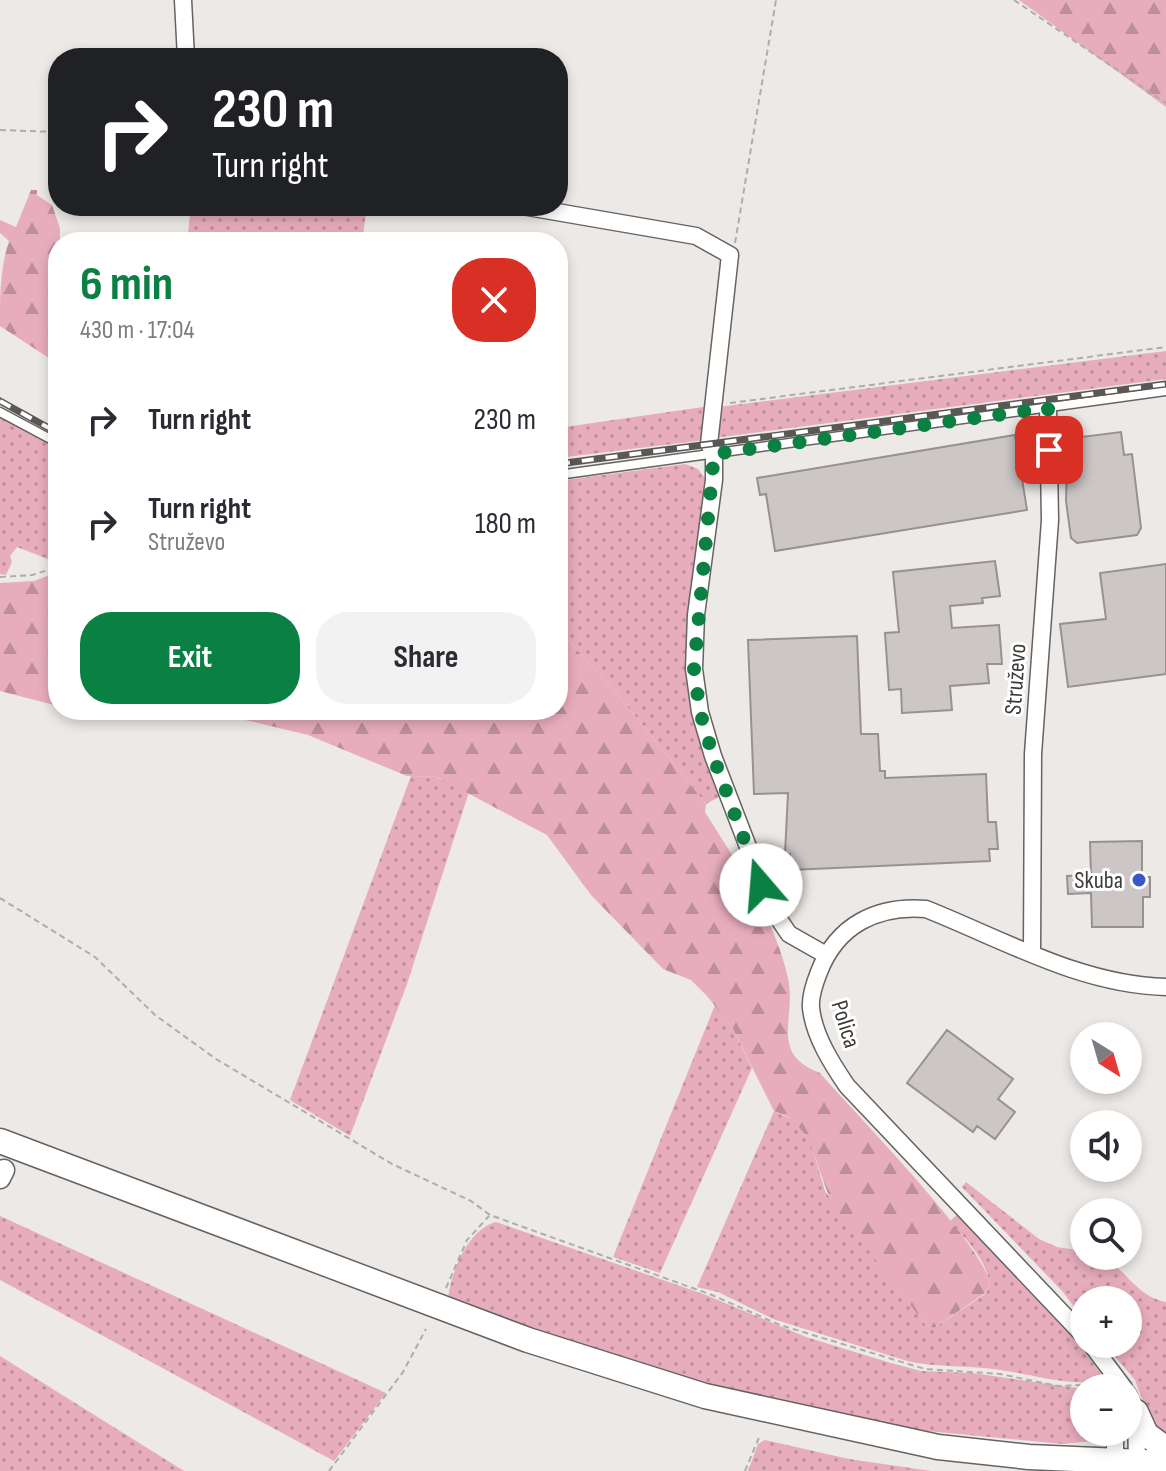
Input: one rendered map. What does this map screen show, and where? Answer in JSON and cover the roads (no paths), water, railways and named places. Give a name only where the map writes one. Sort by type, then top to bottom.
[{"type":"main road","points":[[0,1141],[602,1366],[756,1409],[938,1447],[1073,1465],[1166,1463]]},
{"type":"main road","points":[[1142,1425],[1146,1434],[1166,1449]]},
{"type":"street","points":[[183,0],[185,48]]},
{"type":"street","points":[[568,214],[696,236],[730,255],[709,444],[714,454],[696,615],[694,669],[700,712],[713,756],[772,909],[789,934],[826,955]]},
{"type":"street","name":"Struževo","points":[[1032,954],[1033,754],[1050,520],[1048,408]]},
{"type":"street","name":"Polica","points":[[1070,1321],[847,1086],[823,1045],[810,1007],[826,955],[859,921],[902,907],[926,909],[1032,954],[1112,981],[1166,987]]},
{"type":"street","points":[[1120,1446],[1126,1463]]},
{"type":"street","points":[[1126,1463],[1128,1446]]},
{"type":"lane","points":[[568,474],[1166,391]]},
{"type":"lane","points":[[0,412],[48,438]]},
{"type":"railway","points":[[568,463],[1166,384]]},
{"type":"railway","points":[[0,401],[48,427]]},
{"type":"place","name":"Skuba","points":[[1139,880]]}]
